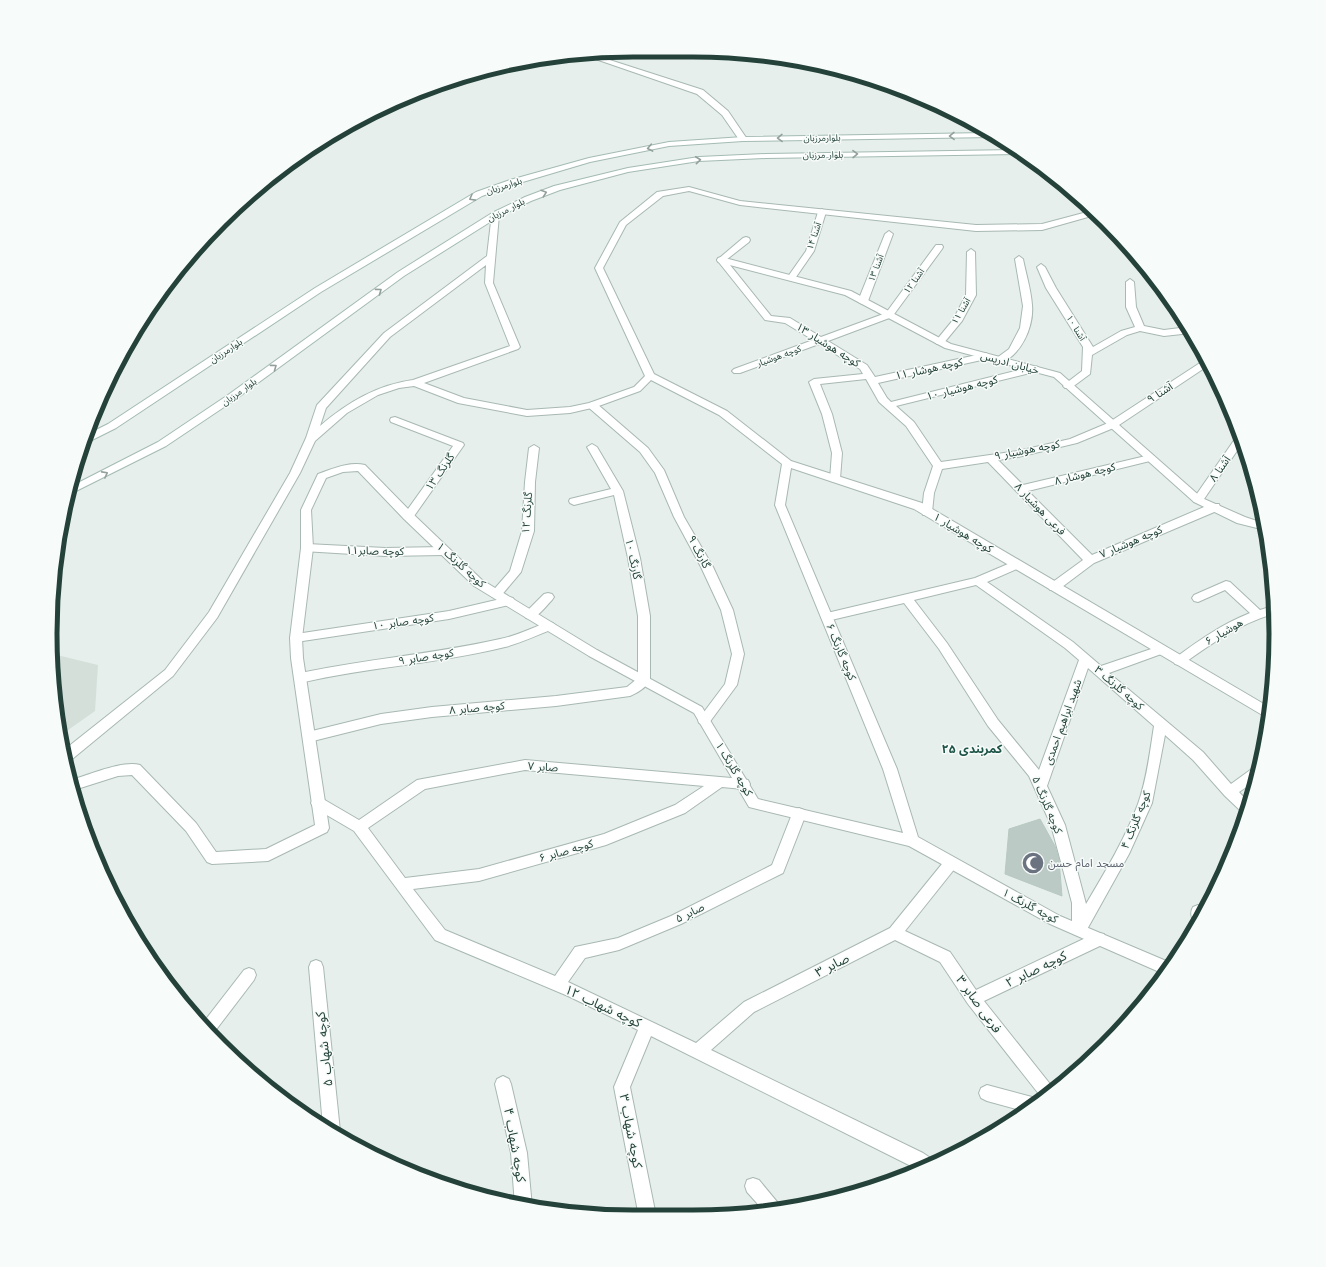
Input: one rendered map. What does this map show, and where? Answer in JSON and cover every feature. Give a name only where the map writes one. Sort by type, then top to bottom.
[{"type":"street","points":[[596,58],[700,92],[725,113],[743,139]]},
{"type":"street","name":"بلوارمرزبان","points":[[93,436],[112,426],[318,290],[479,194],[589,160],[669,144],[743,139],[983,135]]},
{"type":"street","name":"بلوار مرزبان","points":[[76,488],[162,444],[232,397],[402,274],[495,215],[528,199],[558,188],[628,170],[699,159],[766,156],[1010,152]]},
{"type":"street","points":[[415,383],[462,400],[527,413],[570,410],[592,405],[636,389],[650,376],[599,268],[623,224],[660,194],[689,189],[740,203],[976,228],[1042,227],[1088,214]]},
{"type":"street","name":"آشنا ۱۴","points":[[791,278],[810,251],[822,212]]},
{"type":"street","points":[[311,439],[343,411],[374,394],[398,385],[415,383],[515,347],[489,283],[495,215]]},
{"type":"street","name":"آشنا ۱۳","points":[[863,301],[889,234]]},
{"type":"street","points":[[721,260],[746,240]]},
{"type":"street","name":"آشنا ۱۲","points":[[889,315],[939,247]]},
{"type":"street","name":"آشنا ۱۱","points":[[940,342],[957,321],[971,295],[971,252]]},
{"type":"street","points":[[70,753],[169,673],[213,616],[295,473],[311,439],[321,407],[387,335],[492,256]]},
{"type":"street","points":[[999,360],[1013,351],[1025,328],[1028,306],[1019,259]]},
{"type":"street","name":"خیابان ادریس","points":[[721,260],[848,293],[948,346],[1057,375],[1198,500],[1240,520],[1259,525]]},
{"type":"street","name":"کوچه هوشیار ۱۳","points":[[721,260],[768,318],[787,320],[864,367],[883,400],[910,424],[938,466]]},
{"type":"street","name":"آشنا ۱۰","points":[[1041,267],[1050,288],[1088,347],[1087,372],[1068,386]]},
{"type":"street","points":[[1130,282],[1131,307],[1140,328]]},
{"type":"street","name":"کوچه هوشیار","points":[[737,371],[889,315]]},
{"type":"street","points":[[1088,354],[1124,334],[1140,328],[1164,333],[1183,331]]},
{"type":"street","name":"کوچه هوشار ۱۱","points":[[835,479],[838,453],[827,414],[814,382],[870,378],[986,356]]},
{"type":"street","name":"آشنا ۹","points":[[1112,425],[1203,365]]},
{"type":"street","name":"کوچه هوشیار ۱۰","points":[[889,405],[1035,370]]},
{"type":"street","name":"کوچه هوشیار ۱","points":[[650,376],[723,413],[787,463],[918,506],[1015,565],[1264,711]]},
{"type":"street","name":"گارنگ ۹","points":[[592,405],[644,450],[660,472],[679,517],[707,567],[727,610],[738,654],[731,684],[704,720]]},
{"type":"street","name":"گلرنگ ۱۳","points":[[395,420],[459,445],[408,516]]},
{"type":"street","name":"کوچه هوشیار ۹","points":[[938,466],[1018,454],[1073,441],[1112,425]]},
{"type":"street","name":"آشنا ۸","points":[[1198,500],[1237,444]]},
{"type":"street","name":"گارنگ ۱۰","points":[[592,446],[618,491],[634,558],[644,616],[644,680]]},
{"type":"street","name":"گلرنگ ۱۲","points":[[496,594],[515,572],[528,530],[530,482],[534,448]]},
{"type":"street","name":"فرعی هوشیار ۸","points":[[990,458],[1090,560]]},
{"type":"street","name":"کوچه هوشار ۸","points":[[1021,489],[1150,458]]},
{"type":"street","name":"کوچه گارنگ ۶","points":[[787,463],[780,505],[890,769],[912,841]]},
{"type":"street","points":[[927,512],[929,494],[938,466]]},
{"type":"street","name":"کوچه گلرنگ ۱","points":[[307,548],[306,510],[322,476],[342,469],[361,467],[408,516],[478,583],[593,653],[698,710],[754,803],[912,841],[1055,920],[1163,967]]},
{"type":"street","points":[[574,501],[618,491]]},
{"type":"street","name":"کوچه هوشیار ۷","points":[[1054,587],[1090,560],[1214,507]]},
{"type":"street","points":[[77,784],[118,771],[135,769],[191,826],[212,858],[268,855],[322,828],[300,678],[296,638],[307,548]]},
{"type":"street","name":"کوچه صابر۱۱","points":[[307,548],[385,552],[444,551]]},
{"type":"street","points":[[827,617],[978,581],[1015,565]]},
{"type":"street","name":"کوچه گلرنگ ۳","points":[[978,581],[1069,645],[1085,658],[1198,756],[1242,805]]},
{"type":"street","points":[[1198,598],[1226,585],[1258,614]]},
{"type":"street","points":[[530,615],[548,597]]},
{"type":"street","name":"کوچه گلرنگ ۵","points":[[907,599],[943,646],[993,723],[1034,773],[1060,832],[1079,903],[1079,930]]},
{"type":"street","name":"کوچه صابر ۱۰","points":[[296,638],[449,616],[509,601]]},
{"type":"street","name":"هوشیار ۶","points":[[1179,661],[1218,634],[1258,614],[1268,611]]},
{"type":"street","name":"کوچه صابر ۹","points":[[300,678],[340,669],[418,659],[504,643],[549,626]]},
{"type":"street","points":[[1100,671],[1160,650]]},
{"type":"street","name":"شهید ابراهیم احمدی","points":[[1040,786],[1067,713],[1085,658]]},
{"type":"street","name":"کوچه صابر ۸","points":[[309,737],[381,719],[432,712],[556,701],[630,691],[644,680]]},
{"type":"street","name":"کوچه گلرنگ ۴","points":[[1079,930],[1124,850],[1145,803],[1153,770],[1161,724]]},
{"type":"street","name":"صابر ۷","points":[[359,827],[422,784],[525,765],[743,784]]},
{"type":"street","points":[[1230,792],[1250,777]]},
{"type":"street","name":"کوچه صابر ۶","points":[[401,884],[479,875],[606,839],[680,809],[720,782]]},
{"type":"street","name":"کوچه شهاب ۱۲","points":[[318,803],[359,827],[440,935],[558,985],[647,1026],[922,1162]]},
{"type":"street","name":"صابر ۵","points":[[558,985],[580,952],[620,944],[676,920],[778,869],[799,814]]},
{"type":"street","name":"صابر ۳","points":[[698,1051],[748,1007],[895,933],[951,862]]},
{"type":"street","name":"فرعی صابر ۳","points":[[895,933],[945,957],[973,999],[1045,1089]]},
{"type":"street","name":"کوچه صابر ۲","points":[[973,999],[1099,939]]},
{"type":"street","name":"کوچه شهاب ۵","points":[[316,967],[331,1124]]},
{"type":"street","points":[[211,1026],[249,975]]},
{"type":"street","name":"کوچه شهاب ۳","points":[[646,1210],[622,1088],[647,1026]]},
{"type":"street","name":"کوچه شهاب ۴","points":[[503,1084],[519,1153],[523,1199]]},
{"type":"street","points":[[987,1093],[1026,1103]]},
{"type":"street","points":[[753,1186],[770,1205]]},
{"type":"shaded area","points":[[61,656],[98,665],[95,711],[66,732],[62,709],[58,657]]},
{"type":"building","name":"مسجد امام حسن","points":[[1040,819],[1055,846],[1059,860],[1062,896],[1005,874],[1009,829]]},
{"type":"place","name":"مسجد امام حسن","points":[[1033,863]]},
{"type":"district","name":"کمربندی ۲۵","points":[[972,749]]}]
